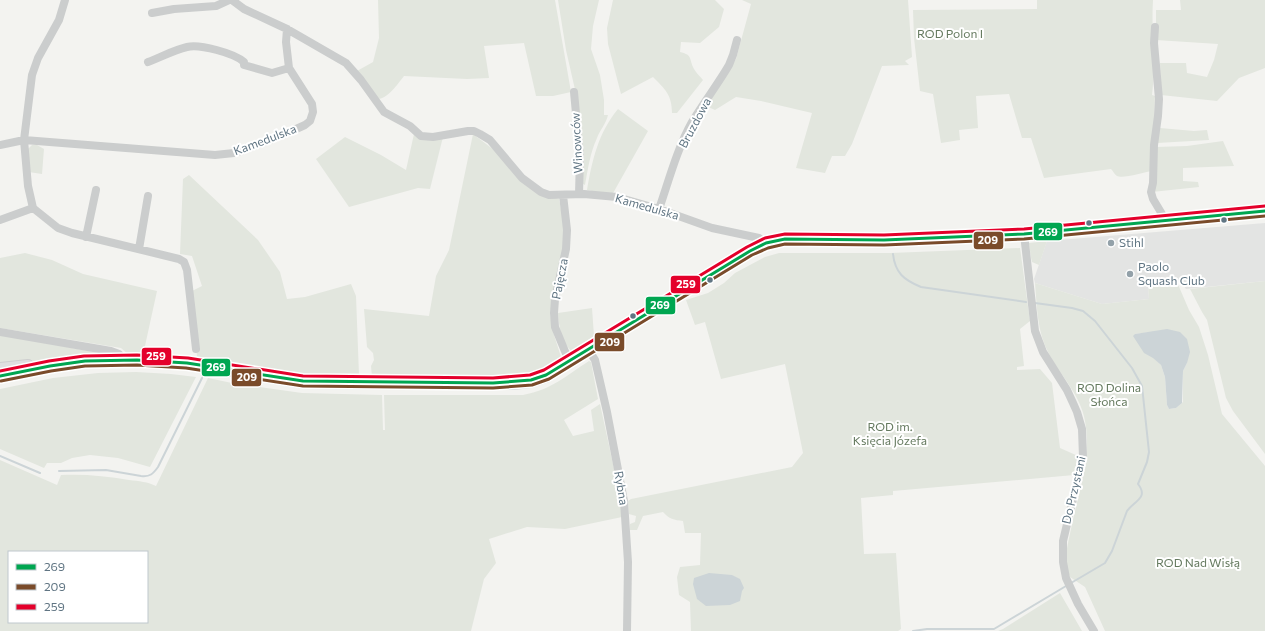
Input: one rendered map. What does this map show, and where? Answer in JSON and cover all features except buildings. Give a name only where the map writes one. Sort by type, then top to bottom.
[{"type":"main road","points":[[0,376],[50,366],[86,361],[151,360],[187,363],[303,381],[493,383],[531,380],[546,374],[736,259],[766,243],[786,239],[884,240],[1024,234],[1265,211]]},
{"type":"main road","points":[[0,368],[34,365],[50,366]]},
{"type":"street","points":[[65,0],[59,20],[38,58],[32,75],[24,140],[28,186],[33,208],[58,228],[86,238],[139,249],[179,259],[184,262],[187,270],[196,349]]},
{"type":"street","points":[[152,13],[174,9],[216,6],[229,0]]},
{"type":"street","points":[[232,0],[244,9],[287,30]]},
{"type":"street","points":[[1155,27],[1158,105],[1154,145],[1153,183],[1151,192],[1156,206],[1162,214],[1164,220]]},
{"type":"street","name":"Kamedulska","points":[[24,140],[215,155],[234,153],[286,134],[310,121],[313,112],[312,104],[289,68],[286,42],[287,30],[346,63],[361,80],[384,112],[410,126],[421,136],[433,137],[474,131],[490,140],[522,178],[541,192],[549,195],[580,194],[617,197],[659,209],[712,228],[759,238],[766,243]]},
{"type":"street","name":"Bruzdowa","points":[[659,209],[679,151],[692,123],[729,65],[737,40]]},
{"type":"street","points":[[148,62],[185,47],[193,46],[235,56],[244,62],[244,66],[272,73],[289,68]]},
{"type":"street","name":"Winowców","points":[[574,92],[580,157],[580,194]]},
{"type":"street","points":[[0,145],[24,140]]},
{"type":"street","points":[[86,238],[96,190]]},
{"type":"street","name":"Pajęcza","points":[[563,195],[567,230],[566,249],[555,299],[554,313],[555,327],[568,361]]},
{"type":"street","points":[[139,249],[148,196]]},
{"type":"street","points":[[0,220],[33,208]]},
{"type":"street","name":"Do Przystani","points":[[1024,234],[1035,331],[1043,352],[1067,390],[1078,412],[1082,429],[1083,457],[1064,537],[1063,562],[1066,578],[1078,604],[1094,631]]},
{"type":"street","points":[[0,332],[111,351],[119,354],[124,360]]},
{"type":"street","name":"Rybna","points":[[588,349],[595,360],[607,412],[624,501],[628,562],[627,631]]},
{"type":"shaded area","points":[[1265,223],[1265,281],[1186,289],[1181,282],[1148,286],[1149,299],[1102,304],[1035,283],[1034,279],[1047,241]]},
{"type":"shaded area","points":[[1167,329],[1180,332],[1187,339],[1190,352],[1183,371],[1182,403],[1176,408],[1169,409],[1167,405],[1165,377],[1161,365],[1144,353],[1133,336],[1135,334]]},
{"type":"shaded area","points":[[709,573],[732,575],[740,579],[744,588],[740,601],[730,605],[706,606],[697,599],[693,584],[694,578]]},
{"type":"green space","points":[[378,0],[555,0],[571,92],[553,96],[536,96],[524,43],[484,46],[489,78],[467,79],[404,76],[388,95],[380,99],[376,99],[357,71],[373,62],[379,38]]},
{"type":"green space","points":[[558,0],[599,0],[593,26],[591,49],[600,75],[604,100],[604,115],[608,115],[593,149],[585,185],[583,184],[576,94],[566,50]]},
{"type":"green space","points":[[613,0],[715,0],[724,9],[719,27],[700,43],[681,42],[680,52],[688,55],[694,69],[703,80],[677,113],[672,113],[671,101],[667,93],[653,77],[621,94],[608,44],[607,28]]},
{"type":"green space","points":[[742,0],[908,0],[912,57],[905,61],[909,65],[882,66],[852,144],[845,156],[832,156],[825,173],[796,168],[812,113],[761,101],[736,97],[715,110],[706,106],[736,59],[751,4]]},
{"type":"green space","name":"ROD Polon I","points":[[1037,0],[1153,0],[1154,71],[1152,95],[1155,96],[1152,171],[1120,177],[1111,169],[1044,178],[1031,138],[1022,138],[1009,94],[976,96],[978,128],[959,130],[960,140],[941,143],[933,94],[920,91],[914,38],[913,10],[1037,9]]},
{"type":"green space","points":[[1180,0],[1265,0],[1265,68],[1239,78],[1217,101],[1161,95],[1160,63],[1186,63],[1187,73],[1207,77],[1214,60],[1218,44],[1156,40],[1156,10],[1181,10]]},
{"type":"green space","points":[[618,109],[648,131],[612,195],[587,190],[591,168],[597,148],[605,128]]},
{"type":"green space","points":[[1160,128],[1194,131],[1207,130],[1209,140],[1157,143]]},
{"type":"green space","points":[[414,134],[443,137],[430,189],[418,188],[349,207],[316,159],[345,137],[381,155],[406,170]]},
{"type":"green space","points":[[473,134],[498,153],[543,196],[559,199],[564,224],[563,247],[550,314],[554,335],[561,357],[559,363],[538,372],[507,377],[372,377],[371,366],[374,360],[373,353],[367,347],[364,309],[429,316],[436,276],[449,250]]},
{"type":"green space","points":[[1223,141],[1234,166],[1183,168],[1183,181],[1198,182],[1199,187],[1152,192],[1156,147],[1187,146]]},
{"type":"green space","points":[[32,145],[37,145],[44,149],[42,174],[29,172],[28,149]]},
{"type":"green space","points":[[189,175],[258,240],[280,272],[287,299],[305,297],[351,284],[356,296],[359,375],[316,375],[291,373],[197,357],[192,291],[202,286],[192,256],[180,254],[183,179]]},
{"type":"green space","points":[[1047,241],[1039,265],[1032,262],[1029,243]]},
{"type":"green space","name":"ROD im. Księcia Józefa","points":[[1020,248],[1030,321],[1020,329],[1024,366],[1017,367],[1017,370],[1040,369],[1052,383],[1060,448],[1078,456],[1074,475],[893,491],[893,495],[861,498],[864,554],[896,553],[901,629],[898,631],[691,631],[690,602],[679,595],[677,577],[680,567],[700,565],[701,533],[685,533],[683,521],[672,519],[663,512],[643,516],[637,530],[630,530],[630,524],[635,522],[636,516],[629,514],[628,501],[631,499],[792,467],[803,453],[785,364],[721,379],[705,322],[695,325],[686,300],[708,293],[724,283],[735,273],[765,257],[779,253],[890,253]]},
{"type":"green space","points":[[25,253],[52,260],[83,274],[157,291],[143,355],[129,355],[121,348],[0,328],[0,258]]},
{"type":"green space","points":[[1265,281],[1265,454],[1233,411],[1226,398],[1207,320],[1190,289]]},
{"type":"green space","points":[[1177,282],[1189,310],[1199,327],[1208,355],[1222,414],[1265,466],[1265,631],[1105,631],[1085,587],[1070,577],[1066,561],[1066,552],[1083,476],[1087,449],[1087,435],[1083,412],[1079,403],[1045,346],[1038,319],[1035,283],[1102,304],[1149,299],[1148,286]],"holes":[[[1152,332],[1187,363],[1183,371],[1183,402],[1176,408],[1169,409],[1167,405],[1165,377],[1161,365],[1135,334]]]},
{"type":"green space","points":[[592,308],[594,336],[571,351],[561,333],[558,313]]},
{"type":"green space","points":[[0,335],[111,355],[49,362],[27,362],[0,365]]},
{"type":"green space","points":[[589,361],[591,362],[598,399],[564,420],[573,436],[594,431],[591,410],[600,404],[621,501],[622,517],[565,529],[527,527],[489,539],[496,563],[484,579],[471,631],[0,631],[0,460],[57,485],[61,475],[79,475],[104,476],[140,481],[156,486],[208,378],[302,393],[382,395],[383,430],[385,430],[384,395],[523,395],[550,386]]},
{"type":"green space","points":[[136,363],[198,368],[196,371],[151,367],[106,366],[9,379],[76,366]]},
{"type":"green space","points":[[136,372],[196,377],[150,467],[118,458],[90,455],[72,458],[61,463],[47,463],[44,468],[0,449],[0,389],[53,378],[98,373]]},
{"type":"green space","points":[[1060,593],[1082,631],[998,631],[1003,629]]},
{"type":"waterway","points":[[893,254],[894,261],[901,275],[910,282],[921,287],[1026,302]]},
{"type":"waterway","points":[[1035,303],[1083,311],[1095,321],[1132,368],[1142,386],[1149,452],[1147,462],[1138,484],[1141,489],[1141,496],[1127,511],[1112,551],[1105,563],[1071,583]]},
{"type":"waterway","points":[[576,350],[586,344]]},
{"type":"waterway","points":[[526,376],[541,371],[556,363]]},
{"type":"waterway","points":[[204,371],[213,374],[304,388],[513,389],[531,387],[549,381],[558,375]]},
{"type":"waterway","points":[[294,375],[311,376]]},
{"type":"waterway","points":[[59,471],[106,470],[141,476],[151,474],[158,467],[202,378]]},
{"type":"waterway","points":[[0,456],[40,473]]},
{"type":"waterway","points":[[913,631],[927,629],[994,629],[1066,586]]},
{"type":"transit line","name":"259","points":[[0,371],[49,361],[84,356],[137,355],[188,358],[303,376],[493,378],[530,375],[544,370],[747,247],[765,238],[785,234],[884,235],[1024,229],[1265,206]]},
{"type":"transit line","name":"269","points":[[0,376],[85,361],[137,360],[187,363],[303,381],[493,383],[531,380],[546,375],[750,251],[766,243],[785,239],[884,240],[1024,234],[1265,211]]},
{"type":"transit line","name":"209","points":[[1,381],[85,366],[137,365],[186,368],[303,386],[493,388],[532,385],[549,379],[752,255],[768,248],[785,244],[884,245],[1024,239],[1265,216]]},
{"type":"place","name":"Stihl","points":[[1111,243]]},
{"type":"place","name":"Paolo Squash Club","points":[[1130,274]]},
{"type":"park label","name":"ROD Dolina Słońca","points":[[1109,395]]},
{"type":"park label","name":"ROD Nad Wisłą","points":[[1198,563]]}]
